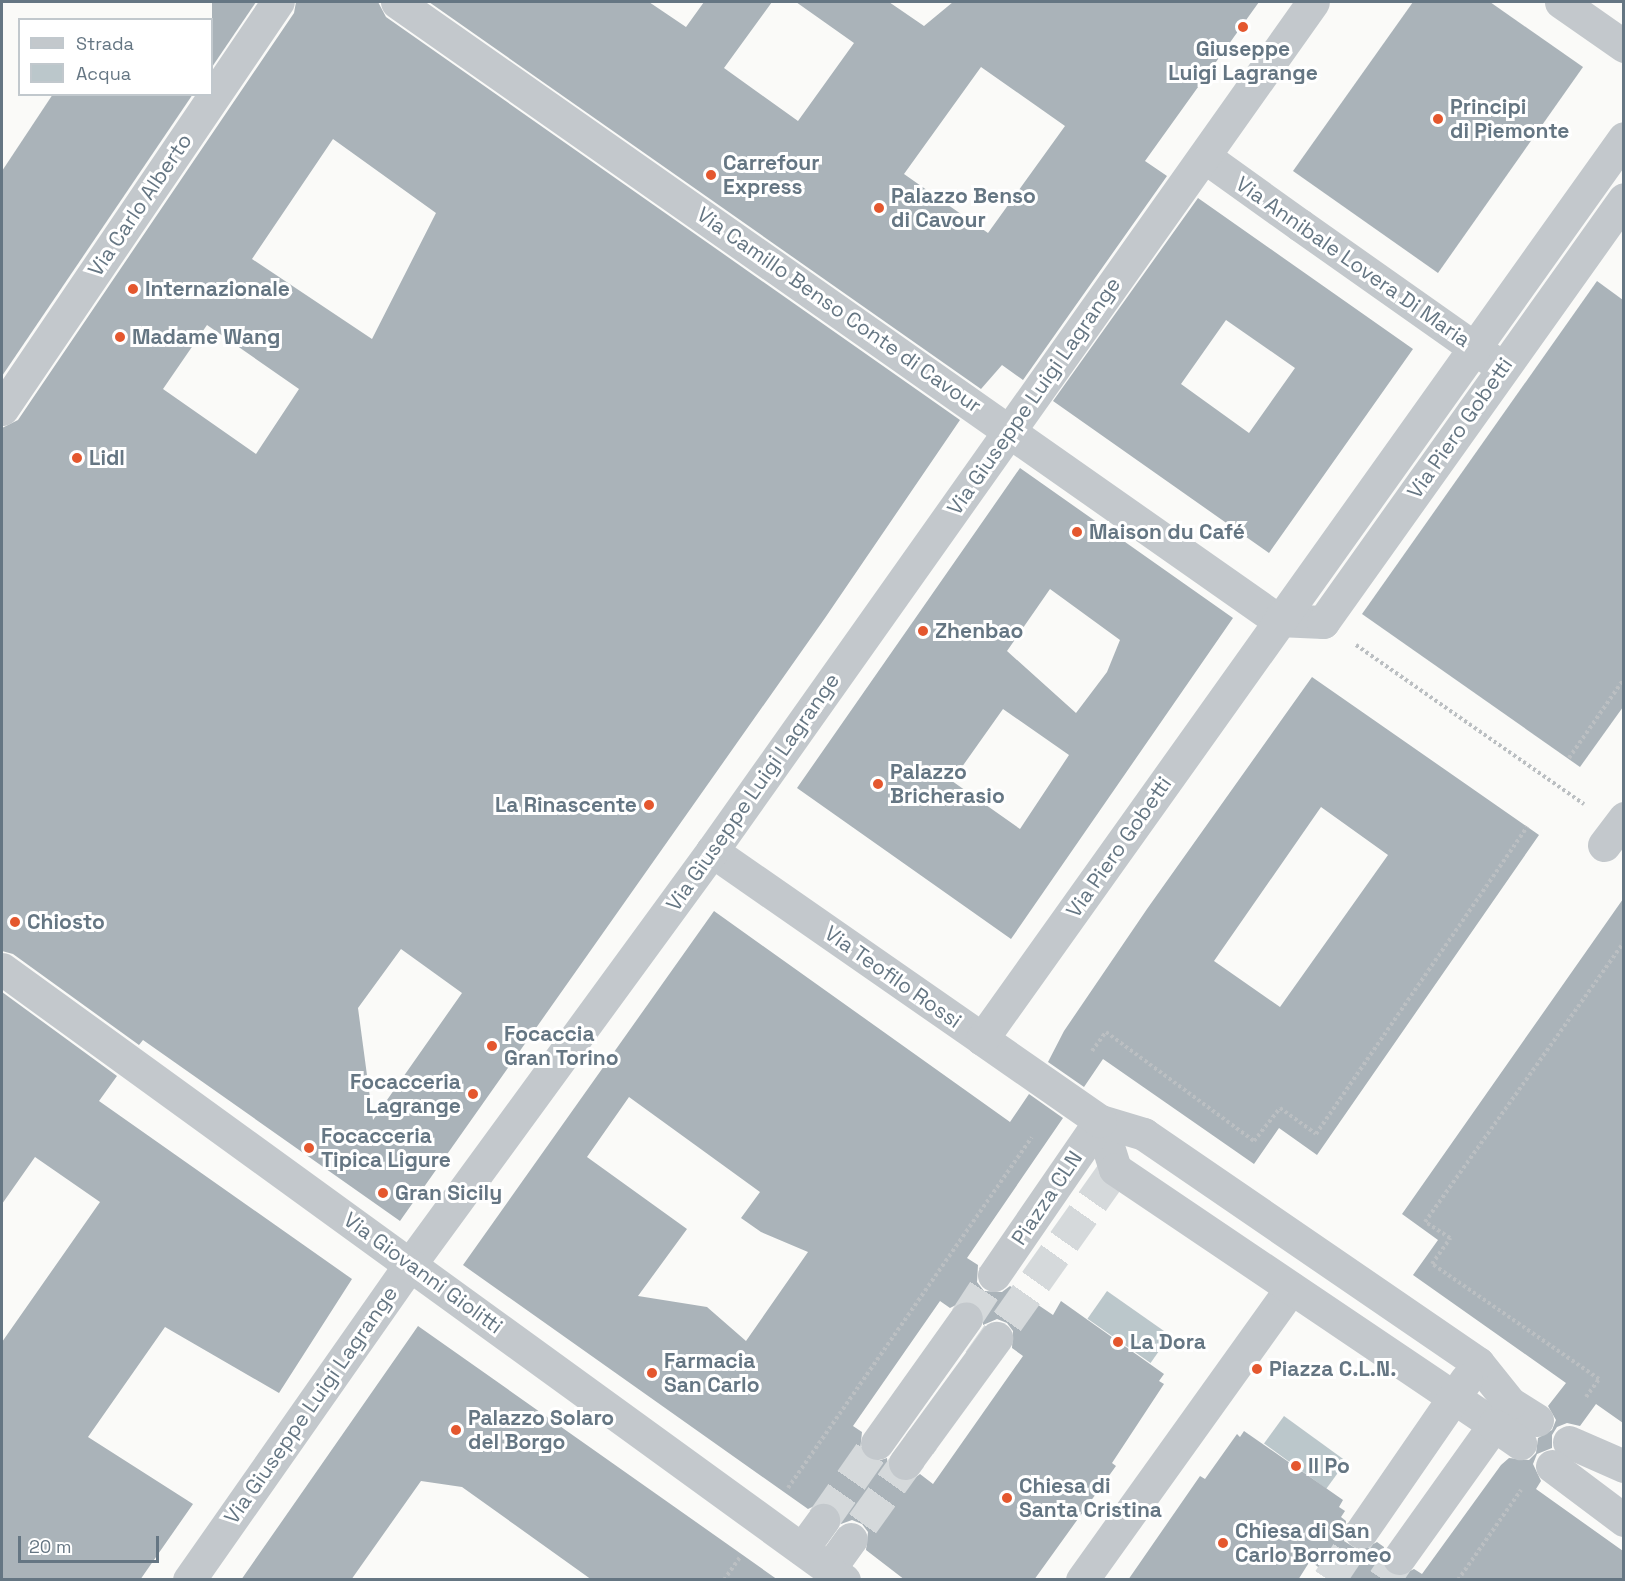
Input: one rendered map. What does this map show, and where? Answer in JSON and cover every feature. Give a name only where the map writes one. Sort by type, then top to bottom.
[{"type":"street","name":"Via Carlo Alberto","points":[[2,409],[278,2]]},
{"type":"street","name":"Via Camillo Benso Conte di Cavour","points":[[397,2],[1010,429],[1278,620]]},
{"type":"street","name":"Via Giuseppe Luigi Lagrange","points":[[189,1580],[411,1263],[712,851],[1313,2]]},
{"type":"street","points":[[1561,2],[1623,46]]},
{"type":"street","name":"Via Piero Gobetti","points":[[982,1039],[1623,138]]},
{"type":"street","name":"Via Annibale Lovera Di Maria","points":[[1205,157],[1503,367]]},
{"type":"street","name":"Via Piero Gobetti","points":[[1278,620],[1323,622],[1503,367],[1614,235],[1623,199]]},
{"type":"street","points":[[1605,845],[1623,818]]},
{"type":"street","name":"Via Teofilo Rossi","points":[[712,851],[1100,1121]]},
{"type":"street","name":"Via Giovanni Giolitti","points":[[2,969],[411,1263],[836,1574]]},
{"type":"street","points":[[1100,1121],[1115,1169],[1453,1398],[1515,1423]]},
{"type":"street","points":[[1100,1121],[1144,1134],[1478,1363],[1515,1423]]},
{"type":"street","name":"Piazza CLN","points":[[994,1275],[1100,1121]]},
{"type":"street","points":[[1082,1580],[1291,1288]]},
{"type":"street","points":[[877,1443],[966,1318]]},
{"type":"street","points":[[905,1464],[996,1338]]},
{"type":"street","points":[[1361,1532],[1478,1363]]},
{"type":"street","points":[[1399,1558],[1515,1423]]},
{"type":"street","points":[[1549,1463],[1623,1466]]},
{"type":"street","points":[[1549,1463],[1623,1520]]},
{"type":"street","points":[[802,1549],[823,1520]]},
{"type":"street","points":[[836,1574],[851,1539]]},
{"type":"path","points":[[1569,759],[1623,679]]},
{"type":"path","points":[[1525,763],[1558,785]]},
{"type":"path","points":[[1092,1051],[1106,1032],[1254,1141],[1280,1108],[1316,1134],[1527,827]]},
{"type":"path","points":[[1586,1397],[1599,1379],[1432,1264],[1450,1238],[1425,1222],[1623,942]]},
{"type":"path","points":[[785,1492],[1032,1137]]},
{"type":"path","points":[[1458,1580],[1549,1463]]},
{"type":"path","points":[[724,1580],[742,1554]]},
{"type":"water","points":[[1107,1291],[1170,1335],[1151,1363],[1087,1319]]},
{"type":"water","points":[[1284,1416],[1346,1461],[1326,1489],[1264,1444]]},
{"type":"building","points":[[212,2],[256,2],[213,66],[213,18]]},
{"type":"building","points":[[296,2],[378,2],[386,17],[960,420],[825,618],[400,1221],[143,1040],[139,1045],[13,954],[2,951],[2,428],[18,420],[294,13]],"holes":[[[333,139],[436,213],[372,339],[252,259]],[[207,325],[299,389],[256,454],[163,389]],[[401,949],[462,993],[373,1120],[358,1008]]]},
{"type":"building","points":[[429,2],[649,2],[686,27],[704,2],[772,2],[724,68],[798,121],[854,43],[796,2],[889,2],[924,26],[953,2],[1259,2],[1145,161],[1167,176],[1023,380],[1002,365],[981,389]],"holes":[[[981,67],[1065,126],[988,233],[904,174]]]},
{"type":"building","name":"Principi di Piemonte","points":[[1413,2],[1490,2],[1583,67],[1438,273],[1293,171]]},
{"type":"building","points":[[52,96],[192,96],[2,376],[2,171]]},
{"type":"building","points":[[1198,198],[1413,349],[1269,553],[1053,401]],"holes":[[[1226,320],[1295,368],[1249,433],[1181,384]]]},
{"type":"building","points":[[1597,281],[1623,300],[1623,707],[1580,767],[1362,614]]},
{"type":"building","points":[[1020,468],[1233,618],[1011,939],[797,788]],"holes":[[[1050,589],[1120,640],[1107,672],[1076,713],[1007,651]],[[1003,709],[1069,755],[1020,829],[952,781]]]},
{"type":"building","points":[[1312,677],[1539,835],[1317,1155],[1279,1128],[1254,1164],[1103,1059],[1084,1087],[1048,1062],[1064,1031],[1147,909]],"holes":[[[1321,807],[1388,855],[1280,1007],[1214,961]]]},
{"type":"building","points":[[1623,899],[1623,1423],[1596,1404],[1580,1426],[1567,1423],[1557,1427],[1552,1435],[1552,1448],[1537,1454],[1533,1464],[1541,1481],[1536,1489],[1623,1551],[1623,1580],[1336,1580],[1310,1561],[1298,1580],[1128,1580],[1200,1476],[1205,1479],[1237,1434],[1240,1437],[1244,1431],[1343,1500],[1339,1507],[1345,1511],[1341,1517],[1346,1521],[1344,1541],[1360,1551],[1377,1542],[1384,1547],[1382,1566],[1398,1577],[1414,1569],[1422,1574],[1501,1465],[1509,1458],[1529,1460],[1536,1453],[1538,1438],[1552,1430],[1556,1420],[1548,1406],[1566,1383],[1413,1275],[1438,1240],[1402,1214]]},
{"type":"building","points":[[714,911],[1010,1122],[1029,1094],[1063,1118],[967,1258],[978,1265],[977,1282],[984,1291],[1002,1292],[1010,1286],[1053,1315],[1061,1301],[1164,1374],[1159,1381],[1164,1384],[1112,1463],[1116,1466],[1034,1580],[905,1580],[866,1550],[868,1532],[862,1524],[852,1520],[841,1524],[840,1512],[825,1501],[808,1509],[463,1265]],"holes":[[[629,1097],[760,1192],[741,1218],[761,1232],[808,1252],[746,1341],[707,1307],[638,1296],[687,1229],[587,1157]],[[968,1299],[983,1310],[983,1325],[997,1319],[1007,1323],[1013,1331],[1012,1348],[1023,1356],[933,1484],[920,1474],[912,1480],[894,1478],[888,1470],[887,1458],[875,1462],[860,1451],[862,1432],[853,1426],[940,1301],[950,1308]]]},
{"type":"building","points":[[2,992],[117,1076],[99,1101],[352,1279],[279,1393],[165,1327],[88,1437],[193,1504],[140,1580],[2,1580],[2,1342],[100,1202],[35,1157],[2,1204]]},
{"type":"building","name":"Palazzo Solaro del Borgo","points":[[418,1326],[778,1580],[592,1580],[462,1487],[421,1481],[351,1580],[241,1580]]},
{"type":"tunnel","points":[[979,1361],[1115,1169]]},
{"type":"tunnel","points":[[966,1318],[994,1275]]},
{"type":"tunnel","points":[[834,1563],[923,1439]]},
{"type":"tunnel","points":[[823,1520],[877,1443]]},
{"type":"tunnel","points":[[1329,1580],[1361,1532]]},
{"type":"tunnel","points":[[1384,1580],[1399,1558]]},
{"type":"place","name":"Giuseppe Luigi Lagrange","points":[[1243,27]]},
{"type":"place","name":"Principi di Piemonte","points":[[1438,119]]},
{"type":"place","name":"Carrefour Express","points":[[711,175]]},
{"type":"place","name":"Palazzo Benso di Cavour","points":[[879,208]]},
{"type":"place","name":"Internazionale","points":[[133,289]]},
{"type":"place","name":"Madame Wang","points":[[120,337]]},
{"type":"place","name":"Lidl","points":[[77,458]]},
{"type":"place","name":"Maison du Café","points":[[1077,532]]},
{"type":"place","name":"Zhenbao","points":[[923,631]]},
{"type":"place","name":"Palazzo Bricherasio","points":[[878,784]]},
{"type":"place","name":"La Rinascente","points":[[649,805]]},
{"type":"place","name":"Chiosto","points":[[15,922]]},
{"type":"place","name":"Focaccia Gran Torino","points":[[492,1046]]},
{"type":"place","name":"Focacceria Lagrange","points":[[473,1094]]},
{"type":"place","name":"Focacceria Tipica Ligure","points":[[309,1148]]},
{"type":"place","name":"Gran Sicily","points":[[383,1193]]},
{"type":"place","name":"La Dora","points":[[1118,1342]]},
{"type":"place","name":"Piazza C.L.N.","points":[[1257,1369]]},
{"type":"place","name":"Farmacia San Carlo","points":[[652,1373]]},
{"type":"place","name":"Palazzo Solaro del Borgo","points":[[456,1430]]},
{"type":"place","name":"Il Po","points":[[1296,1466]]},
{"type":"place","name":"Chiesa di Santa Cristina","points":[[1007,1498]]},
{"type":"place","name":"Chiesa di San Carlo Borromeo","points":[[1223,1543]]}]
